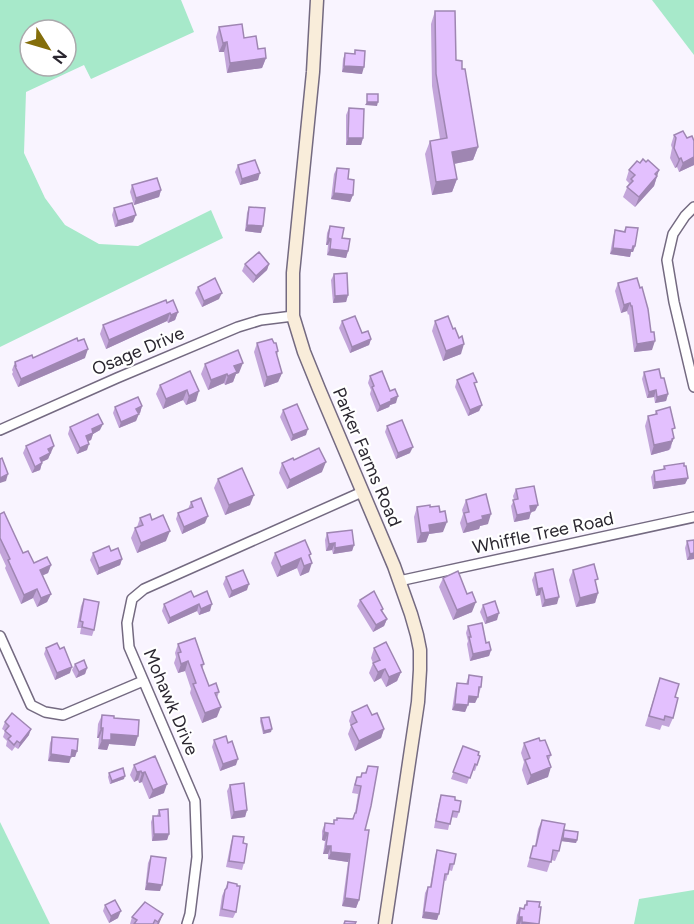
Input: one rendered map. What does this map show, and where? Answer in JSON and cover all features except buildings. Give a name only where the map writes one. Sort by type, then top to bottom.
[{"type":"street","name":"Parker Farms Road","points":[[317,0],[313,72],[293,273],[293,315],[304,352],[411,614],[417,635],[420,670],[418,702],[385,924]]},
{"type":"street","points":[[694,207],[673,234],[668,260],[674,302],[694,387]]},
{"type":"street","name":"Osage Drive","points":[[0,430],[238,327],[261,320],[293,315]]},
{"type":"street","name":"Mohawk Drive","points":[[188,924],[197,857],[195,801],[129,647],[127,623],[132,599],[144,589],[362,492]]},
{"type":"street","name":"Whiffle Tree Road","points":[[399,581],[694,517]]},
{"type":"street","points":[[0,636],[31,705],[45,712],[63,715],[143,681]]},
{"type":"green space","points":[[0,0],[181,0],[194,32],[91,79],[84,65],[78,68],[78,18],[18,18],[18,78],[56,78],[26,92],[24,153],[45,198],[65,225],[99,244],[138,246],[211,210],[223,238],[0,347]]},
{"type":"green space","points":[[652,0],[694,0],[694,55]]},
{"type":"green space","points":[[0,822],[50,924],[0,924]]},
{"type":"green space","points":[[694,890],[694,924],[634,924],[639,899]]}]
